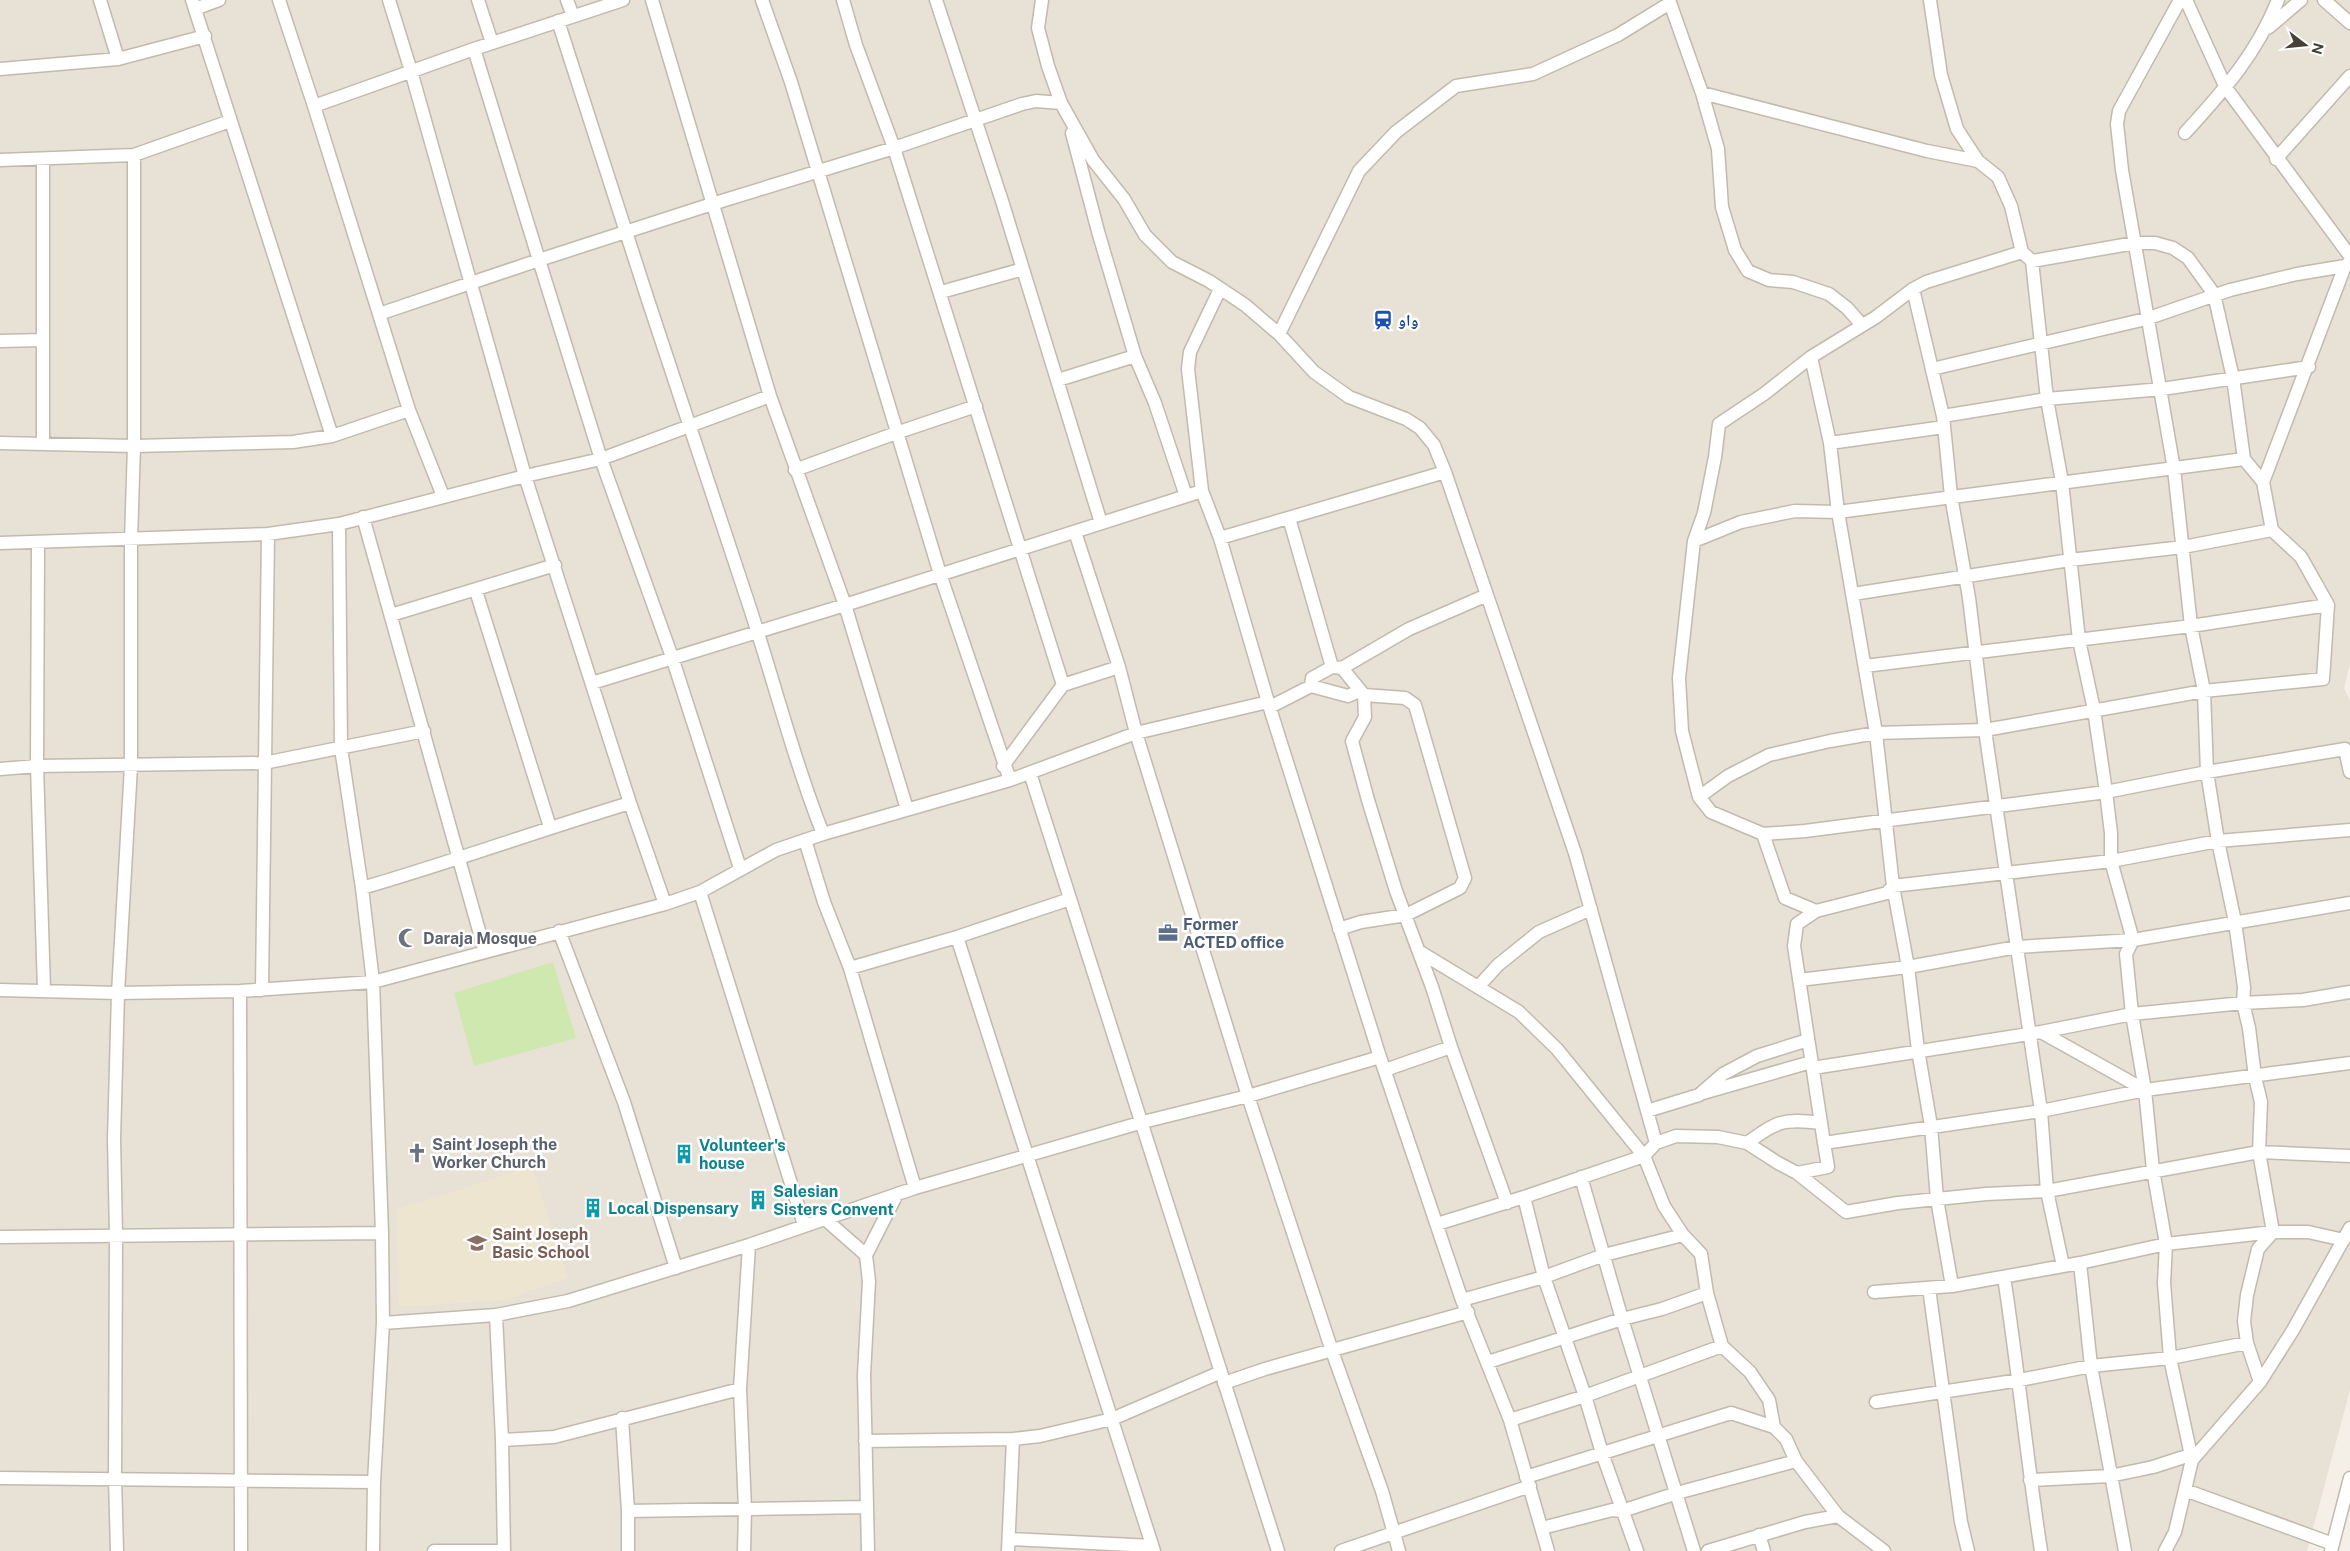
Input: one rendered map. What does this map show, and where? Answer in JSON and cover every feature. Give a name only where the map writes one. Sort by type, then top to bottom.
[{"type":"street","points":[[100,0],[118,59]]},
{"type":"street","points":[[219,0],[194,5],[332,436]]},
{"type":"street","points":[[279,0],[409,410],[443,496]]},
{"type":"street","points":[[389,0],[411,71],[525,476],[630,803],[665,904]]},
{"type":"street","points":[[478,0],[492,43]]},
{"type":"street","points":[[567,0],[573,16]]},
{"type":"street","points":[[314,106],[474,49],[623,0]]},
{"type":"street","points":[[652,0],[770,396],[845,605],[907,809]]},
{"type":"street","points":[[762,0],[791,82],[940,574],[1003,766],[1010,780]]},
{"type":"street","points":[[843,0],[856,45],[894,148],[1064,685]]},
{"type":"street","points":[[936,0],[977,121],[1101,523]]},
{"type":"street","points":[[1042,0],[1038,28],[1048,66],[1061,102],[1093,160],[1124,199],[1145,235],[1172,262],[1245,305],[1279,334],[1314,372],[1349,397],[1406,419],[1420,428],[1434,445],[1445,472],[1575,852],[1656,1143]]},
{"type":"street","points":[[1930,0],[1941,75],[1957,129],[1978,161],[1998,177],[2027,257],[2041,345],[2047,399],[2062,482],[2079,640],[2094,710],[2106,792],[2111,833],[2111,861],[2133,940],[2126,954],[2132,1014],[2145,1090],[2153,1170],[2166,1244],[2164,1283],[2170,1358],[2188,1436],[2191,1458],[2175,1532],[2165,1551]]},
{"type":"street","points":[[2180,0],[2119,111],[2117,124],[2122,170],[2146,319],[2162,389],[2174,469],[2192,626],[2204,691],[2207,772],[2218,841],[2235,922],[2244,987],[2243,1003],[2250,1028],[2255,1077],[2261,1102],[2259,1152],[2273,1232]]},
{"type":"street","points":[[2186,0],[2226,88],[2348,262]]},
{"type":"street","points":[[2185,133],[2226,88],[2266,30],[2278,0]]},
{"type":"street","points":[[2266,30],[2300,0]]},
{"type":"street","points":[[2324,0],[2350,23]]},
{"type":"street","points":[[1279,334],[1359,171],[1396,132],[1456,86],[1533,74],[1618,35],[1670,1],[1702,93],[1718,149],[1722,207],[1735,250],[1748,271],[1769,280],[1793,282],[1829,294],[1847,308],[1862,325]]},
{"type":"street","points":[[558,21],[625,233],[758,632],[804,786],[823,834]]},
{"type":"street","points":[[0,69],[118,59],[205,36]]},
{"type":"street","points":[[474,49],[601,460],[672,657],[740,868]]},
{"type":"street","points":[[2276,159],[2350,76]]},
{"type":"street","points":[[1702,93],[1927,151],[1978,161]]},
{"type":"street","points":[[379,314],[712,204],[977,121],[1022,104],[1036,101],[1061,102]]},
{"type":"street","points":[[1068,116],[1099,235],[1135,356],[1154,403],[1186,496]]},
{"type":"street","points":[[0,160],[43,160],[134,155],[230,121]]},
{"type":"street","points":[[118,1551],[114,1478],[116,1236],[114,1139],[118,993],[131,766],[134,155]]},
{"type":"street","points":[[43,160],[43,444]]},
{"type":"street","points":[[1699,796],[1728,776],[1769,755],[1830,740],[1876,733],[1985,730],[2204,691],[2323,679],[2328,605],[2301,556],[2272,530],[2263,482],[2244,459],[2234,378],[2214,294],[2188,258],[2173,248],[2155,243],[2135,243],[2027,257],[1926,282],[1913,289],[1876,317],[1812,357],[1764,394],[1719,424],[1711,476],[1694,542],[1679,678],[1682,731],[1699,796],[1711,812],[1763,834],[1886,822],[2106,792],[2207,772],[2345,749],[2350,772]]},
{"type":"street","points":[[1932,369],[2146,319],[2214,294],[2348,262]]},
{"type":"street","points":[[2263,482],[2348,262]]},
{"type":"street","points":[[940,292],[1022,269]]},
{"type":"street","points":[[1220,289],[1190,352],[1188,369],[1202,491],[1220,538],[1269,704],[1380,1057],[1465,1306],[1510,1420],[1548,1551]]},
{"type":"street","points":[[1913,289],[1944,421],[1952,496],[1969,598],[1974,652],[2017,947],[2036,1032],[2047,1191],[2063,1266]]},
{"type":"street","points":[[0,341],[43,340]]},
{"type":"street","points":[[1058,380],[1135,356]]},
{"type":"street","points":[[1812,357],[1830,443],[1838,512],[1876,733],[1893,886],[1908,967],[1918,1050],[1931,1126],[1937,1199],[1952,1286]]},
{"type":"street","points":[[1830,443],[2047,399],[2162,389],[2309,367]]},
{"type":"street","points":[[0,544],[268,534],[339,524],[443,496],[601,460],[689,425],[770,396]]},
{"type":"street","points":[[795,470],[976,406]]},
{"type":"street","points":[[0,444],[134,446],[293,442],[332,436],[409,410]]},
{"type":"street","points":[[1694,542],[1741,522],[1795,510],[1838,512],[2244,459]]},
{"type":"street","points":[[1220,538],[1445,472]]},
{"type":"street","points":[[592,683],[845,605],[1202,491]]},
{"type":"street","points":[[363,517],[485,952]]},
{"type":"street","points":[[1289,518],[1337,668],[1361,693],[1365,717],[1352,741],[1368,800],[1506,1203]]},
{"type":"street","points":[[339,524],[341,748],[362,888],[373,982],[382,1233],[383,1323],[374,1482],[373,1551]]},
{"type":"street","points":[[1853,594],[2070,560],[2183,547],[2272,530]]},
{"type":"street","points":[[1075,532],[1119,667],[1136,733],[1248,1096],[1332,1351],[1382,1491],[1399,1551]]},
{"type":"street","points":[[262,990],[268,534]]},
{"type":"street","points":[[38,543],[37,766],[44,990]]},
{"type":"street","points":[[391,615],[555,565]]},
{"type":"street","points":[[476,590],[550,827]]},
{"type":"street","points":[[1311,686],[1312,678],[1337,668],[1408,629],[1487,595]]},
{"type":"street","points":[[1865,666],[2192,626],[2328,605]]},
{"type":"street","points":[[1003,766],[1064,685],[1119,667]]},
{"type":"street","points":[[0,990],[118,993],[240,992],[373,982],[665,904],[700,892],[740,868],[776,850],[805,840],[1010,780],[1136,733],[1269,704],[1311,686],[1348,696],[1361,693],[1405,698],[1415,705],[1464,872],[1464,883],[1460,888],[1406,915],[1361,922],[1339,929]]},
{"type":"street","points":[[0,769],[37,766],[264,763],[424,731]]},
{"type":"street","points":[[1030,773],[1143,1122],[1278,1551]]},
{"type":"street","points":[[362,888],[459,860],[550,827],[630,803]]},
{"type":"street","points":[[1797,1173],[1828,1167],[1794,946],[1798,924],[1816,911],[1887,893],[1893,886],[2111,861],[2218,841],[2350,830]]},
{"type":"street","points":[[1763,834],[1785,898],[1816,911]]},
{"type":"street","points":[[805,840],[824,902],[850,968],[915,1188]]},
{"type":"street","points":[[700,892],[804,1225]]},
{"type":"street","points":[[850,968],[958,936],[1070,899]]},
{"type":"street","points":[[1799,980],[1908,967],[2017,947],[2133,940],[2350,903]]},
{"type":"street","points":[[1478,987],[1498,965],[1540,932],[1592,909]]},
{"type":"street","points":[[559,931],[624,1102],[676,1268]]},
{"type":"street","points":[[958,936],[1153,1548],[1008,1545],[1013,1439]]},
{"type":"street","points":[[1420,952],[1519,1012],[1557,1049],[1644,1156],[1664,1206],[1683,1235],[1701,1254],[1707,1293],[1722,1346],[1750,1372],[1769,1400],[1774,1427]]},
{"type":"street","points":[[240,992],[239,1479],[241,1551]]},
{"type":"street","points":[[1647,1111],[1812,1065],[2036,1032],[2132,1014],[2243,1003],[2303,1000],[2350,992]]},
{"type":"street","points":[[2036,1032],[2145,1090]]},
{"type":"street","points":[[1699,1095],[1723,1074],[1756,1056],[1808,1040]]},
{"type":"street","points":[[1385,1070],[1451,1047]]},
{"type":"street","points":[[383,1323],[496,1314],[568,1302],[749,1245],[915,1188],[1143,1122],[1248,1096],[1380,1057]]},
{"type":"street","points":[[1824,1142],[2041,1112],[2145,1090],[2350,1063]]},
{"type":"street","points":[[1747,1143],[1774,1124],[1793,1120],[1821,1123]]},
{"type":"street","points":[[1437,1224],[1506,1203],[1644,1156],[1656,1143],[1676,1136],[1718,1137],[1747,1143],[1797,1173],[1846,1212],[1937,1199],[2047,1191],[2259,1152],[2350,1156]]},
{"type":"street","points":[[1581,1177],[1622,1319],[1660,1435],[1694,1551]]},
{"type":"street","points":[[868,1551],[864,1375],[869,1281],[866,1255],[897,1194]]},
{"type":"street","points":[[1524,1197],[1544,1277],[1585,1396],[1602,1453],[1637,1551]]},
{"type":"street","points":[[826,1219],[866,1255]]},
{"type":"street","points":[[2260,1382],[2247,1344],[2244,1321],[2250,1275],[2258,1248],[2273,1232]]},
{"type":"street","points":[[1874,1292],[1952,1286],[2080,1264],[2166,1244],[2273,1232],[2347,1234],[2293,1330],[2260,1382],[2191,1458],[2153,1468],[2110,1476],[2030,1480]]},
{"type":"street","points":[[0,1237],[382,1233]]},
{"type":"street","points":[[865,1441],[1013,1439],[1040,1436],[1112,1419],[1222,1377],[1332,1351],[1465,1306],[1604,1255],[1683,1235]]},
{"type":"street","points":[[744,1551],[745,1509],[740,1390],[749,1245]]},
{"type":"street","points":[[2080,1264],[2091,1366],[2125,1551]]},
{"type":"street","points":[[2004,1277],[2020,1380],[2030,1480],[2041,1551]]},
{"type":"street","points":[[1929,1288],[1961,1522],[1968,1551]]},
{"type":"street","points":[[1488,1362],[1622,1319],[1662,1309],[1707,1293]]},
{"type":"street","points":[[434,1551],[504,1551],[502,1440],[496,1314]]},
{"type":"street","points":[[1876,1402],[2020,1380],[2091,1366],[2170,1358],[2247,1344]]},
{"type":"street","points":[[1510,1420],[1585,1396],[1722,1346]]},
{"type":"street","points":[[502,1440],[554,1437],[622,1418],[740,1390]]},
{"type":"street","points":[[1340,1551],[1602,1453],[1731,1413],[1774,1427],[1786,1439],[1796,1461],[1838,1516],[1884,1551]]},
{"type":"street","points":[[622,1418],[628,1511],[628,1551]]},
{"type":"street","points":[[1542,1528],[1612,1510],[1622,1511],[1677,1493],[1796,1461]]},
{"type":"street","points":[[0,1478],[239,1479],[374,1482]]},
{"type":"street","points":[[2185,1490],[2332,1548],[2350,1478]]},
{"type":"street","points":[[628,1511],[867,1507]]},
{"type":"street","points":[[1708,1551],[1759,1535],[1838,1516]]},
{"type":"street","points":[[1759,1535],[1764,1551]]},
{"type":"shaded area","points":[[0,0],[2350,0],[2350,663],[2344,688],[2350,700],[2350,1390],[2307,1551],[0,1551]]},
{"type":"shaded area","name":"Saint Joseph Basic School","points":[[532,1166],[568,1278],[506,1300],[399,1307],[397,1209]]},
{"type":"green space","points":[[553,962],[576,1038],[474,1066],[454,993]]},
{"type":"place","name":"واو","points":[[1383,320]]},
{"type":"place","name":"Former ACTED office","points":[[1168,933]]},
{"type":"place","name":"Daraja Mosque","points":[[408,938]]},
{"type":"place","name":"Saint Joseph the Worker Church","points":[[417,1153]]},
{"type":"place","name":"Volunteer's house","points":[[684,1154]]},
{"type":"place","name":"Salesian Sisters Convent","points":[[758,1200]]},
{"type":"place","name":"Local Dispensary","points":[[593,1208]]},
{"type":"place","name":"Saint Joseph Basic School","points":[[477,1243]]}]
